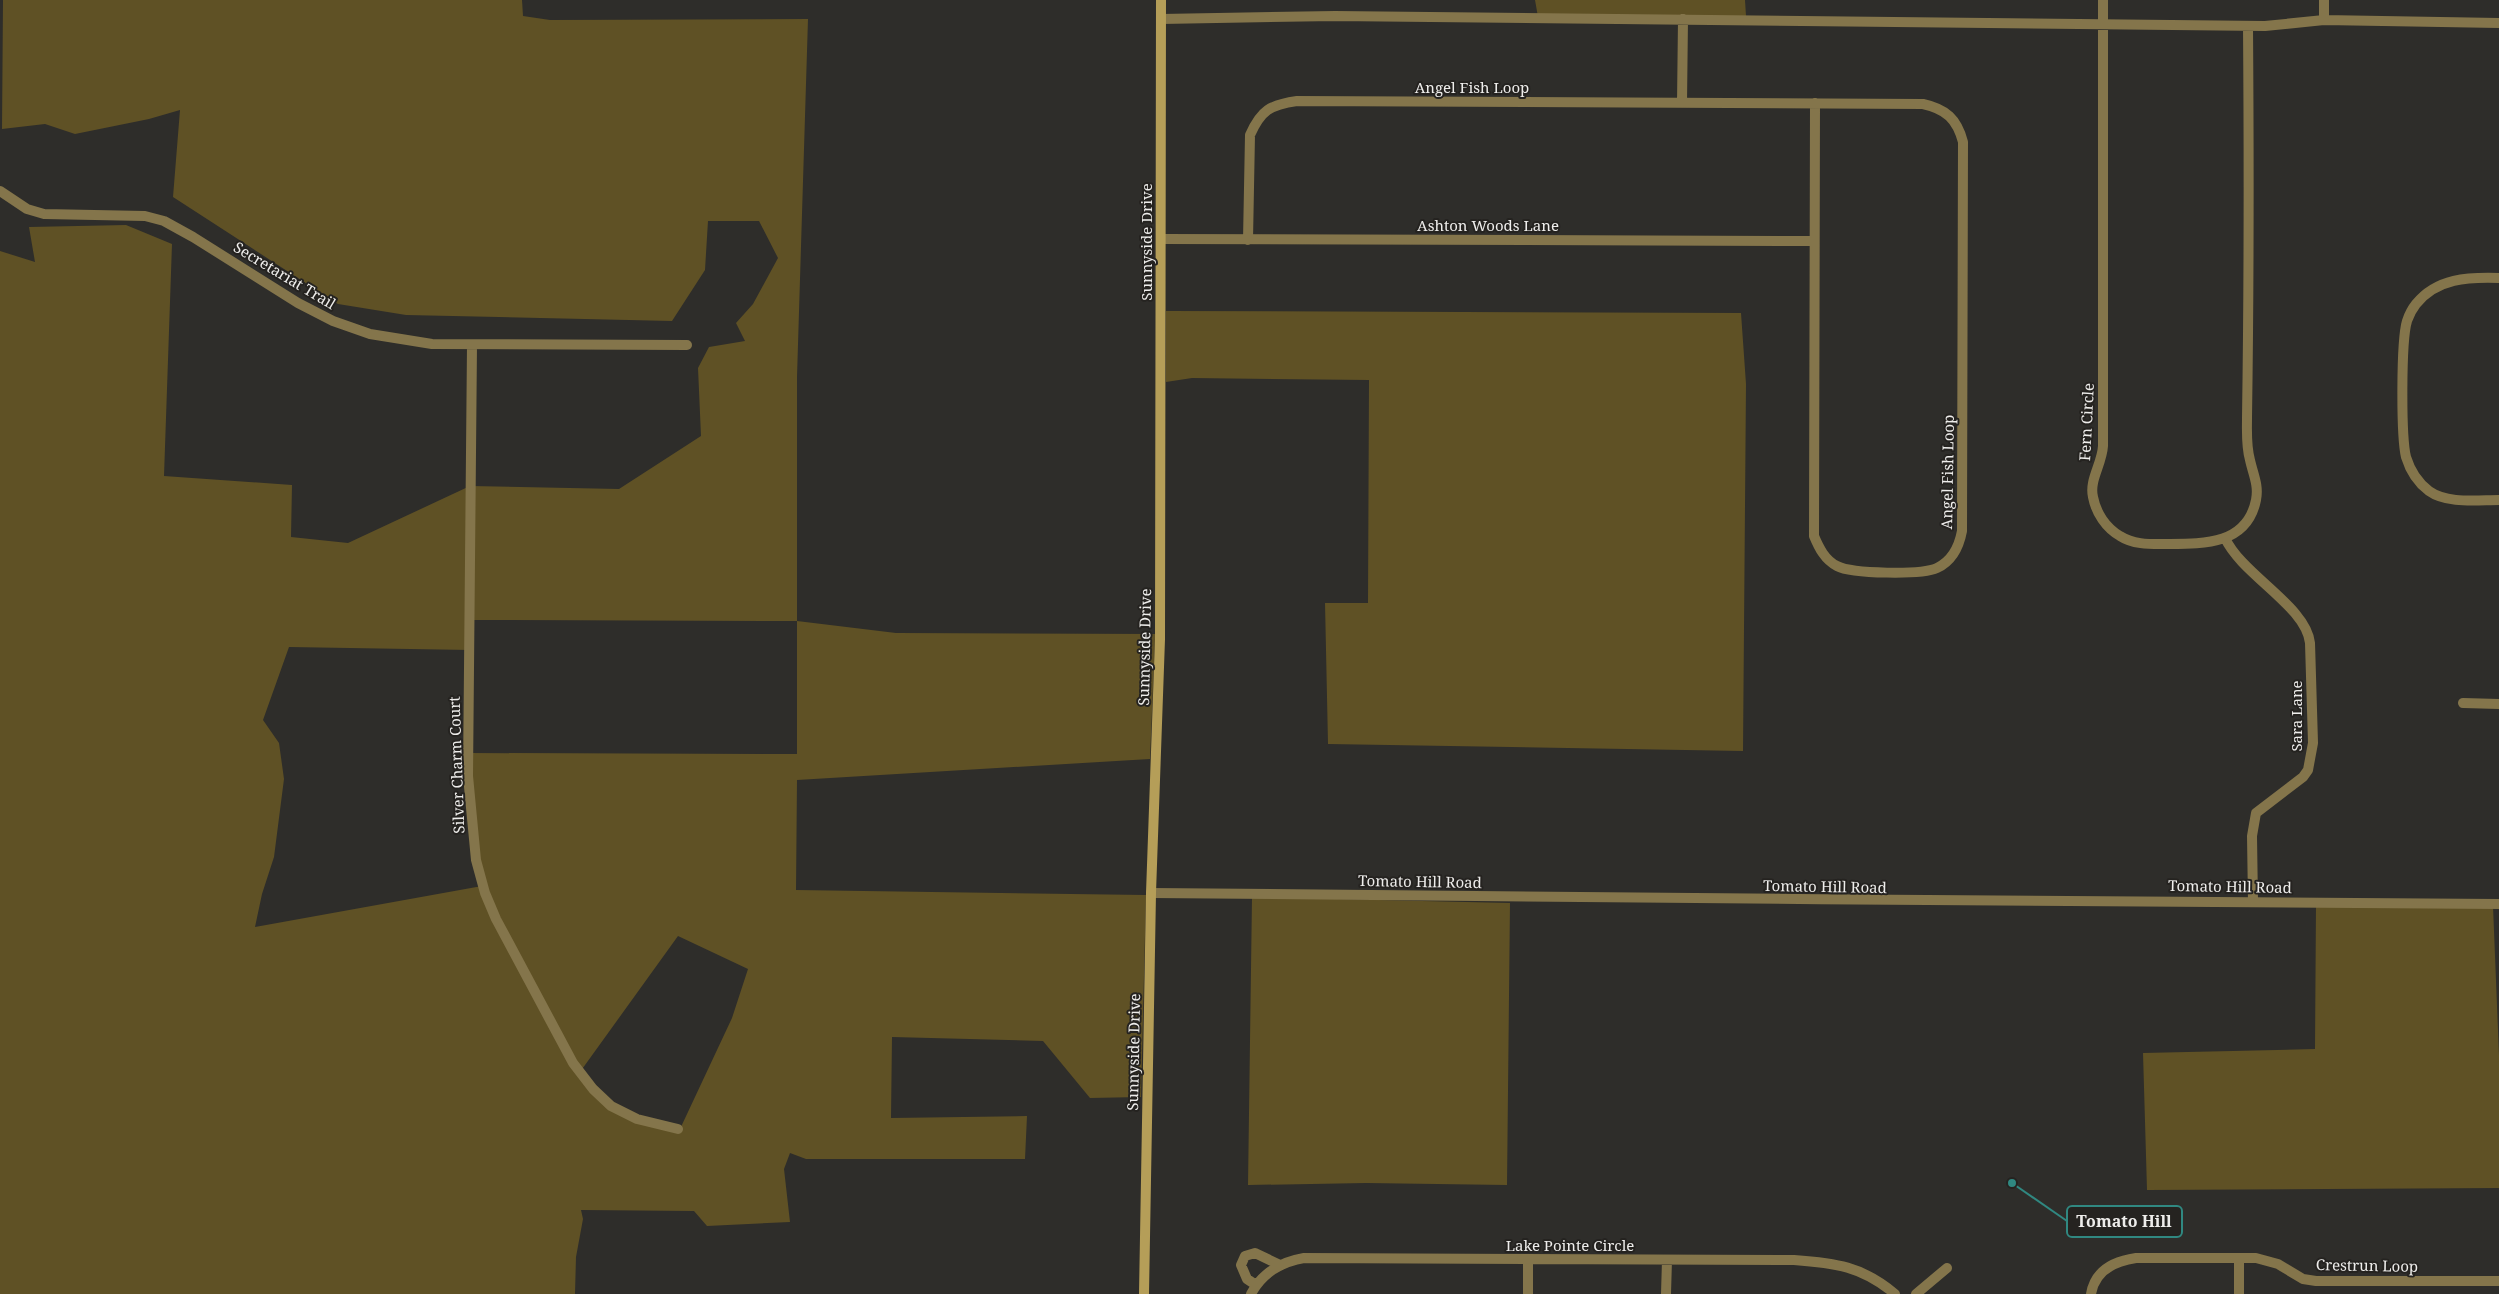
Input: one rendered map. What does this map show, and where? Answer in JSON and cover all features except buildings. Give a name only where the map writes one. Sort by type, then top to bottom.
[{"type":"street","name":"Sunnyside Drive","points":[[1144,1294],[1151,893],[1160,639],[1161,0]]},
{"type":"street","name":"Fern Circle","points":[[2103,0],[2103,446],[2098,469],[2092,484],[2092,495],[2102,520],[2111,530],[2131,541],[2142,544],[2206,544],[2225,538],[2240,527],[2249,517],[2256,500],[2257,489],[2247,442],[2249,333],[2248,26]]},
{"type":"street","points":[[2324,0],[2324,20]]},
{"type":"street","points":[[1161,19],[1317,16],[2248,26],[2324,20],[2499,22]]},
{"type":"street","points":[[1682,103],[1683,19]]},
{"type":"street","name":"Angel Fish Loop","points":[[1248,240],[1250,135],[1257,119],[1268,109],[1280,103],[1297,101],[1815,103],[1923,104],[1937,107],[1950,114],[1959,127],[1963,142],[1962,531],[1959,545],[1952,556],[1937,568],[1923,571],[1852,571],[1836,566],[1827,558],[1814,536],[1815,103]]},
{"type":"street","name":"Secretariat Trail","points":[[0,191],[27,209],[44,214],[145,216],[164,221],[298,303],[333,321],[370,334],[398,340],[472,344],[687,345]]},
{"type":"street","name":"Ashton Woods Lane","points":[[1162,239],[1814,241]]},
{"type":"street","points":[[2499,278],[2466,278],[2445,282],[2426,294],[2409,315],[2404,348],[2402,429],[2409,465],[2421,484],[2431,492],[2451,499],[2499,500]]},
{"type":"street","name":"Silver Charm Court","points":[[472,344],[468,776],[476,860],[485,893],[496,919],[573,1063],[593,1089],[611,1106],[637,1119],[678,1129]]},
{"type":"street","name":"Sara Lane","points":[[2225,538],[2241,562],[2306,626],[2310,643],[2313,743],[2311,759],[2303,777],[2256,814],[2252,836],[2253,902]]},
{"type":"street","points":[[2463,703],[2499,704]]},
{"type":"street","name":"Tomato Hill Road","points":[[1151,893],[1916,902],[2499,904]]},
{"type":"street","points":[[1253,1290],[1241,1266],[1245,1256],[1255,1253],[1280,1265]]},
{"type":"street","name":"Lake Pointe Circle","points":[[1253,1290],[1280,1265],[1304,1258],[1794,1260],[1834,1263],[1859,1270],[1895,1294]]},
{"type":"street","name":"Crestrun Loop","points":[[2091,1294],[2097,1278],[2108,1266],[2121,1260],[2136,1258],[2239,1258],[2266,1260],[2303,1279],[2316,1281],[2499,1281]]},
{"type":"street","points":[[2239,1258],[2239,1294]]},
{"type":"street","points":[[1528,1259],[1528,1294]]},
{"type":"street","points":[[1666,1294],[1667,1260]]},
{"type":"street","points":[[1916,1294],[1947,1268]]},
{"type":"shaded area","points":[[3,0],[522,0],[523,16],[550,20],[808,19],[797,377],[797,621],[896,633],[1155,634],[1155,639],[1150,759],[797,780],[796,890],[1146,895],[1141,1097],[1090,1098],[1043,1041],[892,1037],[891,1118],[1027,1116],[1025,1159],[806,1159],[790,1153],[784,1169],[790,1222],[707,1226],[694,1211],[581,1210],[583,1219],[576,1257],[575,1294],[0,1294],[0,251],[35,262],[29,227],[126,225],[172,244],[164,476],[292,485],[291,537],[348,543],[470,486],[619,489],[701,436],[698,368],[709,347],[745,341],[736,323],[753,304],[778,258],[759,221],[708,221],[705,270],[672,321],[406,315],[338,304],[173,197],[180,110],[149,119],[75,134],[45,124],[2,129]],"holes":[[[470,620],[797,621],[797,754],[469,753],[482,886],[255,927],[262,894],[274,857],[284,779],[279,743],[263,720],[289,647],[470,650]],[[678,936],[748,969],[732,1018],[680,1129],[650,1120],[609,1103],[580,1072]]]},
{"type":"shaded area","points":[[1535,0],[1745,0],[1746,16],[1538,17]]},
{"type":"shaded area","points":[[1166,311],[1741,313],[1746,384],[1743,751],[1328,744],[1325,603],[1368,603],[1369,380],[1192,378],[1166,382]]},
{"type":"shaded area","points":[[1252,897],[1510,903],[1507,1185],[1366,1183],[1248,1185]]},
{"type":"shaded area","points":[[2316,904],[2493,906],[2499,1055],[2499,1188],[2147,1190],[2143,1053],[2315,1049]]},
{"type":"place","name":"Tomato Hill","points":[[2012,1183]]}]
